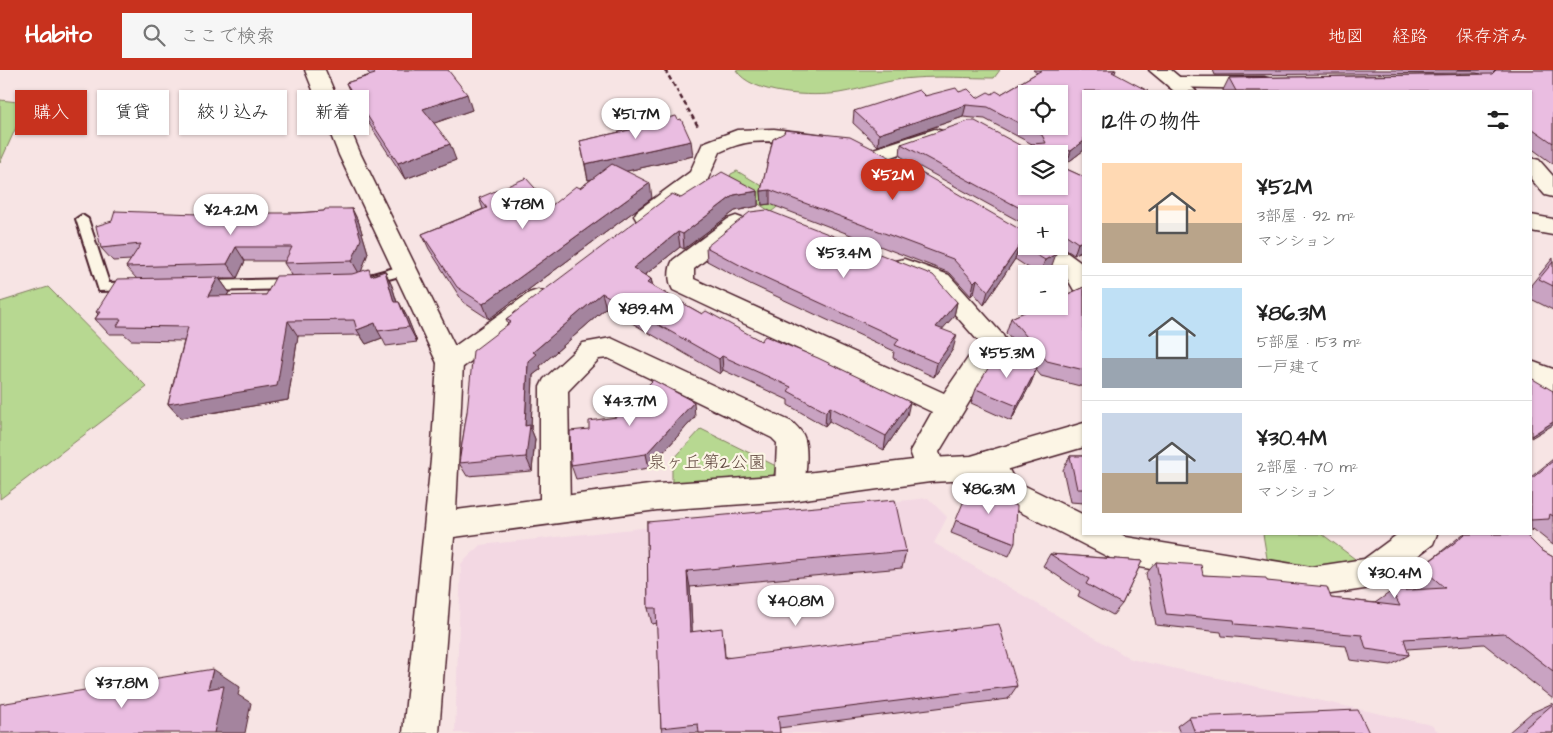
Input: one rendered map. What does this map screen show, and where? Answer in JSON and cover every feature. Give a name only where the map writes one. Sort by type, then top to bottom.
[{"type":"street","points":[[315,70],[350,154],[450,363],[445,460],[421,733]]},
{"type":"street","points":[[1158,70],[1181,87],[1286,82]]},
{"type":"street","points":[[901,167],[870,151],[955,128]]},
{"type":"street","points":[[628,230],[699,176],[711,148],[737,136],[774,135],[837,142]]},
{"type":"street","points":[[1532,166],[1553,190]]},
{"type":"street","points":[[761,215],[744,217],[682,266],[682,284],[949,408]]},
{"type":"street","points":[[1532,223],[1553,227]]},
{"type":"street","points":[[1054,255],[1080,273]]},
{"type":"street","points":[[886,260],[940,281],[993,341],[949,408],[924,451],[930,470]]},
{"type":"street","points":[[450,363],[552,289]]},
{"type":"street","points":[[555,509],[554,387],[592,350],[611,348],[782,430],[790,439],[790,488]]},
{"type":"street","points":[[1532,371],[1553,381]]},
{"type":"street","points":[[438,526],[555,509],[658,498],[790,488],[930,470],[971,468],[1082,436]]},
{"type":"street","points":[[990,462],[1005,490],[1082,529]]},
{"type":"street","points":[[1093,535],[1122,550],[1311,582],[1371,572],[1421,535]]},
{"type":"lane","points":[[82,219],[104,288],[143,287]]},
{"type":"lane","points":[[350,282],[360,282],[405,270]]},
{"type":"lane","points":[[192,286],[301,283]]},
{"type":"path","points":[[665,70],[711,148]]},
{"type":"shaded area","points":[[928,498],[947,517],[934,543],[1131,659],[1431,725],[1440,733],[455,733],[461,564],[480,545]]},
{"type":"green space","points":[[736,70],[1000,70],[994,78],[934,77],[905,79],[839,93],[814,95],[783,92],[755,85]]},
{"type":"green space","points":[[0,100],[15,102],[15,130],[0,163]]},
{"type":"green space","points":[[737,171],[786,200],[771,212],[728,184],[731,174]]},
{"type":"green space","points":[[48,287],[147,387],[0,499],[0,302]]},
{"type":"green space","name":"泉ヶ丘第2公園","points":[[701,429],[776,466],[771,484],[672,491],[672,461]]},
{"type":"green space","points":[[1263,535],[1323,535],[1363,565],[1269,570]]},
{"type":"building","points":[[372,70],[448,70],[467,94],[423,109],[450,144],[398,163],[369,118],[369,90],[351,90],[346,83],[375,74]]},
{"type":"building","points":[[1042,70],[1115,70],[1112,72],[1146,90],[1082,90],[1082,143],[1071,151],[1068,150],[1068,145],[1031,145],[1046,143],[1042,135],[1068,135],[1068,85],[1018,85],[1018,123],[988,107],[966,105],[879,134],[854,111],[919,90],[925,96],[956,88],[959,92],[968,89],[977,98],[988,92],[992,94],[996,91],[1001,94]]},
{"type":"building","points":[[1496,70],[1553,70],[1553,143],[1532,129],[1532,90],[1235,90],[1229,78],[1492,74]]},
{"type":"building","points":[[676,116],[678,120],[681,119],[691,141],[585,164],[580,141],[638,128],[636,125]]},
{"type":"building","points":[[969,121],[975,121],[1019,145],[1018,195],[1068,195],[1068,170],[1082,176],[1082,241],[1078,243],[1068,236],[1068,205],[1018,205],[1018,207],[901,144]]},
{"type":"building","points":[[785,130],[850,137],[927,176],[1018,228],[1018,248],[988,291],[977,279],[974,282],[953,259],[770,190],[761,191],[773,139],[784,133]]},
{"type":"building","points":[[612,164],[650,183],[483,304],[457,287],[422,234],[487,208],[479,198],[526,178],[551,206],[576,186],[580,188]]},
{"type":"building","points":[[722,172],[758,191],[734,195],[683,234],[678,232],[633,268],[651,279],[647,283],[702,314],[706,311],[761,341],[765,336],[818,358],[910,402],[886,436],[830,407],[826,412],[788,391],[791,387],[722,356],[719,359],[602,293],[533,352],[536,354],[528,361],[525,426],[530,425],[526,457],[459,463],[467,412],[473,351],[511,322],[506,319],[672,194],[681,198]]},
{"type":"building","points":[[325,209],[352,209],[361,239],[352,261],[284,263],[292,247],[236,247],[227,264],[126,267],[141,244],[101,248],[96,226],[112,221],[115,211],[225,215],[227,213],[297,213],[324,211]]},
{"type":"building","points":[[767,210],[933,275],[957,302],[936,327],[957,335],[937,363],[895,345],[899,339],[749,270],[706,247],[750,212]]},
{"type":"building","points":[[1037,255],[1054,255],[1045,260]]},
{"type":"building","points":[[1553,262],[1553,286],[1539,279]]},
{"type":"building","points":[[369,269],[371,276],[385,271],[394,302],[399,302],[409,327],[378,331],[375,323],[357,330],[354,320],[288,321],[277,386],[168,404],[188,327],[117,326],[121,319],[95,319],[100,312],[96,312],[117,279],[218,277],[208,296],[266,295],[276,276],[352,274]]},
{"type":"building","points":[[1082,288],[1082,370],[1047,361],[1011,318],[1018,315],[1068,315],[1068,294]]},
{"type":"building","points":[[998,351],[1037,368],[1017,406],[976,389]]},
{"type":"building","points":[[1532,379],[1553,391],[1553,422],[1532,435]]},
{"type":"building","points":[[653,380],[694,402],[646,454],[571,465],[570,431],[589,429],[589,421],[616,417]]},
{"type":"building","points":[[1070,456],[1082,456],[1082,489],[1077,489]]},
{"type":"building","points":[[1553,461],[1553,516],[1550,514],[1549,519],[1532,520],[1532,478]]},
{"type":"building","points":[[969,488],[1017,506],[1015,543],[956,520]]},
{"type":"building","points":[[895,500],[906,551],[687,571],[690,632],[722,628],[725,658],[999,624],[1017,686],[778,716],[780,733],[699,733],[698,724],[661,728],[656,608],[648,608],[647,522]]},
{"type":"building","points":[[1464,535],[1526,535],[1541,550],[1553,557],[1553,671],[1504,633],[1404,639],[1409,655],[1366,649],[1362,635],[1235,624],[1234,620],[1166,614],[1156,562],[1201,565],[1203,575],[1266,578],[1267,581],[1327,587],[1331,598],[1400,606],[1392,591],[1445,588],[1421,567]]},
{"type":"building","points":[[1050,554],[1142,561],[1122,604],[1086,584],[1089,579]]},
{"type":"building","points":[[213,669],[208,689],[224,686],[214,733],[0,733],[0,704]]},
{"type":"building","points":[[1553,704],[1553,733],[1519,733]]},
{"type":"building","points":[[1358,710],[1369,733],[1195,733],[1189,717]]}]
